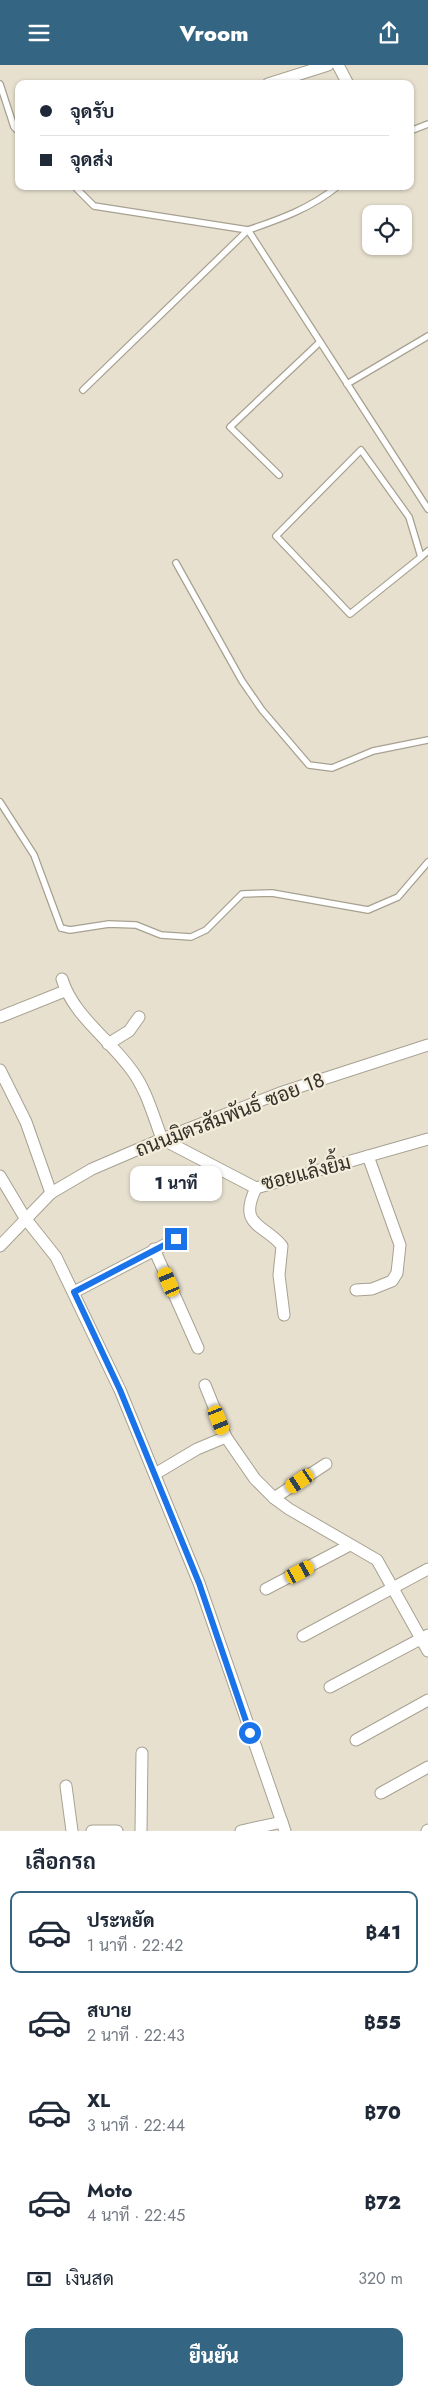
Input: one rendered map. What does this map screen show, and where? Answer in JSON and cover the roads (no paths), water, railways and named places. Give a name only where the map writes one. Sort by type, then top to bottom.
[{"type":"street","points":[[281,80],[328,65]]},
{"type":"street","points":[[338,65],[346,80]]},
{"type":"street","points":[[62,979],[65,991],[108,1044],[131,1068],[143,1090],[162,1139]]},
{"type":"street","points":[[0,1017],[65,991]]},
{"type":"street","points":[[108,1044],[129,1031],[139,1017]]},
{"type":"street","name":"ถนนมิตรสัมพันธ์ ซอย 18","points":[[0,1246],[51,1193],[92,1169],[162,1139],[280,1093],[428,1045]]},
{"type":"street","points":[[0,1070],[26,1122],[51,1193]]},
{"type":"street","name":"ซอยแล้งยิ้ม","points":[[162,1139],[256,1189],[428,1139]]},
{"type":"street","points":[[356,1290],[372,1289],[392,1281],[397,1273],[400,1245],[368,1156]]},
{"type":"street","points":[[0,1176],[26,1217],[56,1257],[74,1292],[120,1390],[155,1474],[172,1521],[199,1583],[283,1827],[241,1831]]},
{"type":"street","points":[[256,1189],[250,1200],[251,1216],[260,1230],[276,1238],[282,1246],[278,1275],[284,1315]]},
{"type":"street","points":[[74,1292],[176,1239]]},
{"type":"street","points":[[154,1249],[198,1348]]},
{"type":"street","points":[[205,1385],[226,1437],[255,1479],[274,1499],[377,1560],[425,1636],[428,1651]]},
{"type":"street","points":[[155,1474],[197,1449],[226,1437]]},
{"type":"street","points":[[274,1499],[326,1464]]},
{"type":"street","points":[[266,1589],[350,1545]]},
{"type":"street","points":[[303,1636],[428,1569]]},
{"type":"street","points":[[330,1687],[425,1636]]},
{"type":"street","points":[[356,1740],[428,1700]]},
{"type":"street","points":[[141,1831],[142,1753]]},
{"type":"street","points":[[381,1793],[428,1767]]},
{"type":"street","points":[[66,1786],[72,1831]]},
{"type":"street","points":[[92,1831],[117,1831]]},
{"type":"lane","points":[[0,84],[15,128]]},
{"type":"lane","points":[[414,129],[428,124]]},
{"type":"lane","points":[[78,190],[94,206],[248,230],[428,509]]},
{"type":"lane","points":[[83,390],[248,230],[296,213],[322,199],[333,190]]},
{"type":"lane","points":[[347,384],[428,336]]},
{"type":"lane","points":[[279,475],[230,427],[320,342]]},
{"type":"lane","points":[[420,557],[409,517],[362,450],[276,537],[350,614],[428,551]]},
{"type":"lane","points":[[176,563],[242,681],[262,710],[309,765],[332,768],[373,751],[428,740]]},
{"type":"lane","points":[[0,803],[34,855],[61,928],[70,930],[109,924],[136,925],[161,935],[191,937],[206,930],[242,894],[272,893],[368,909],[398,897],[428,862]]}]
